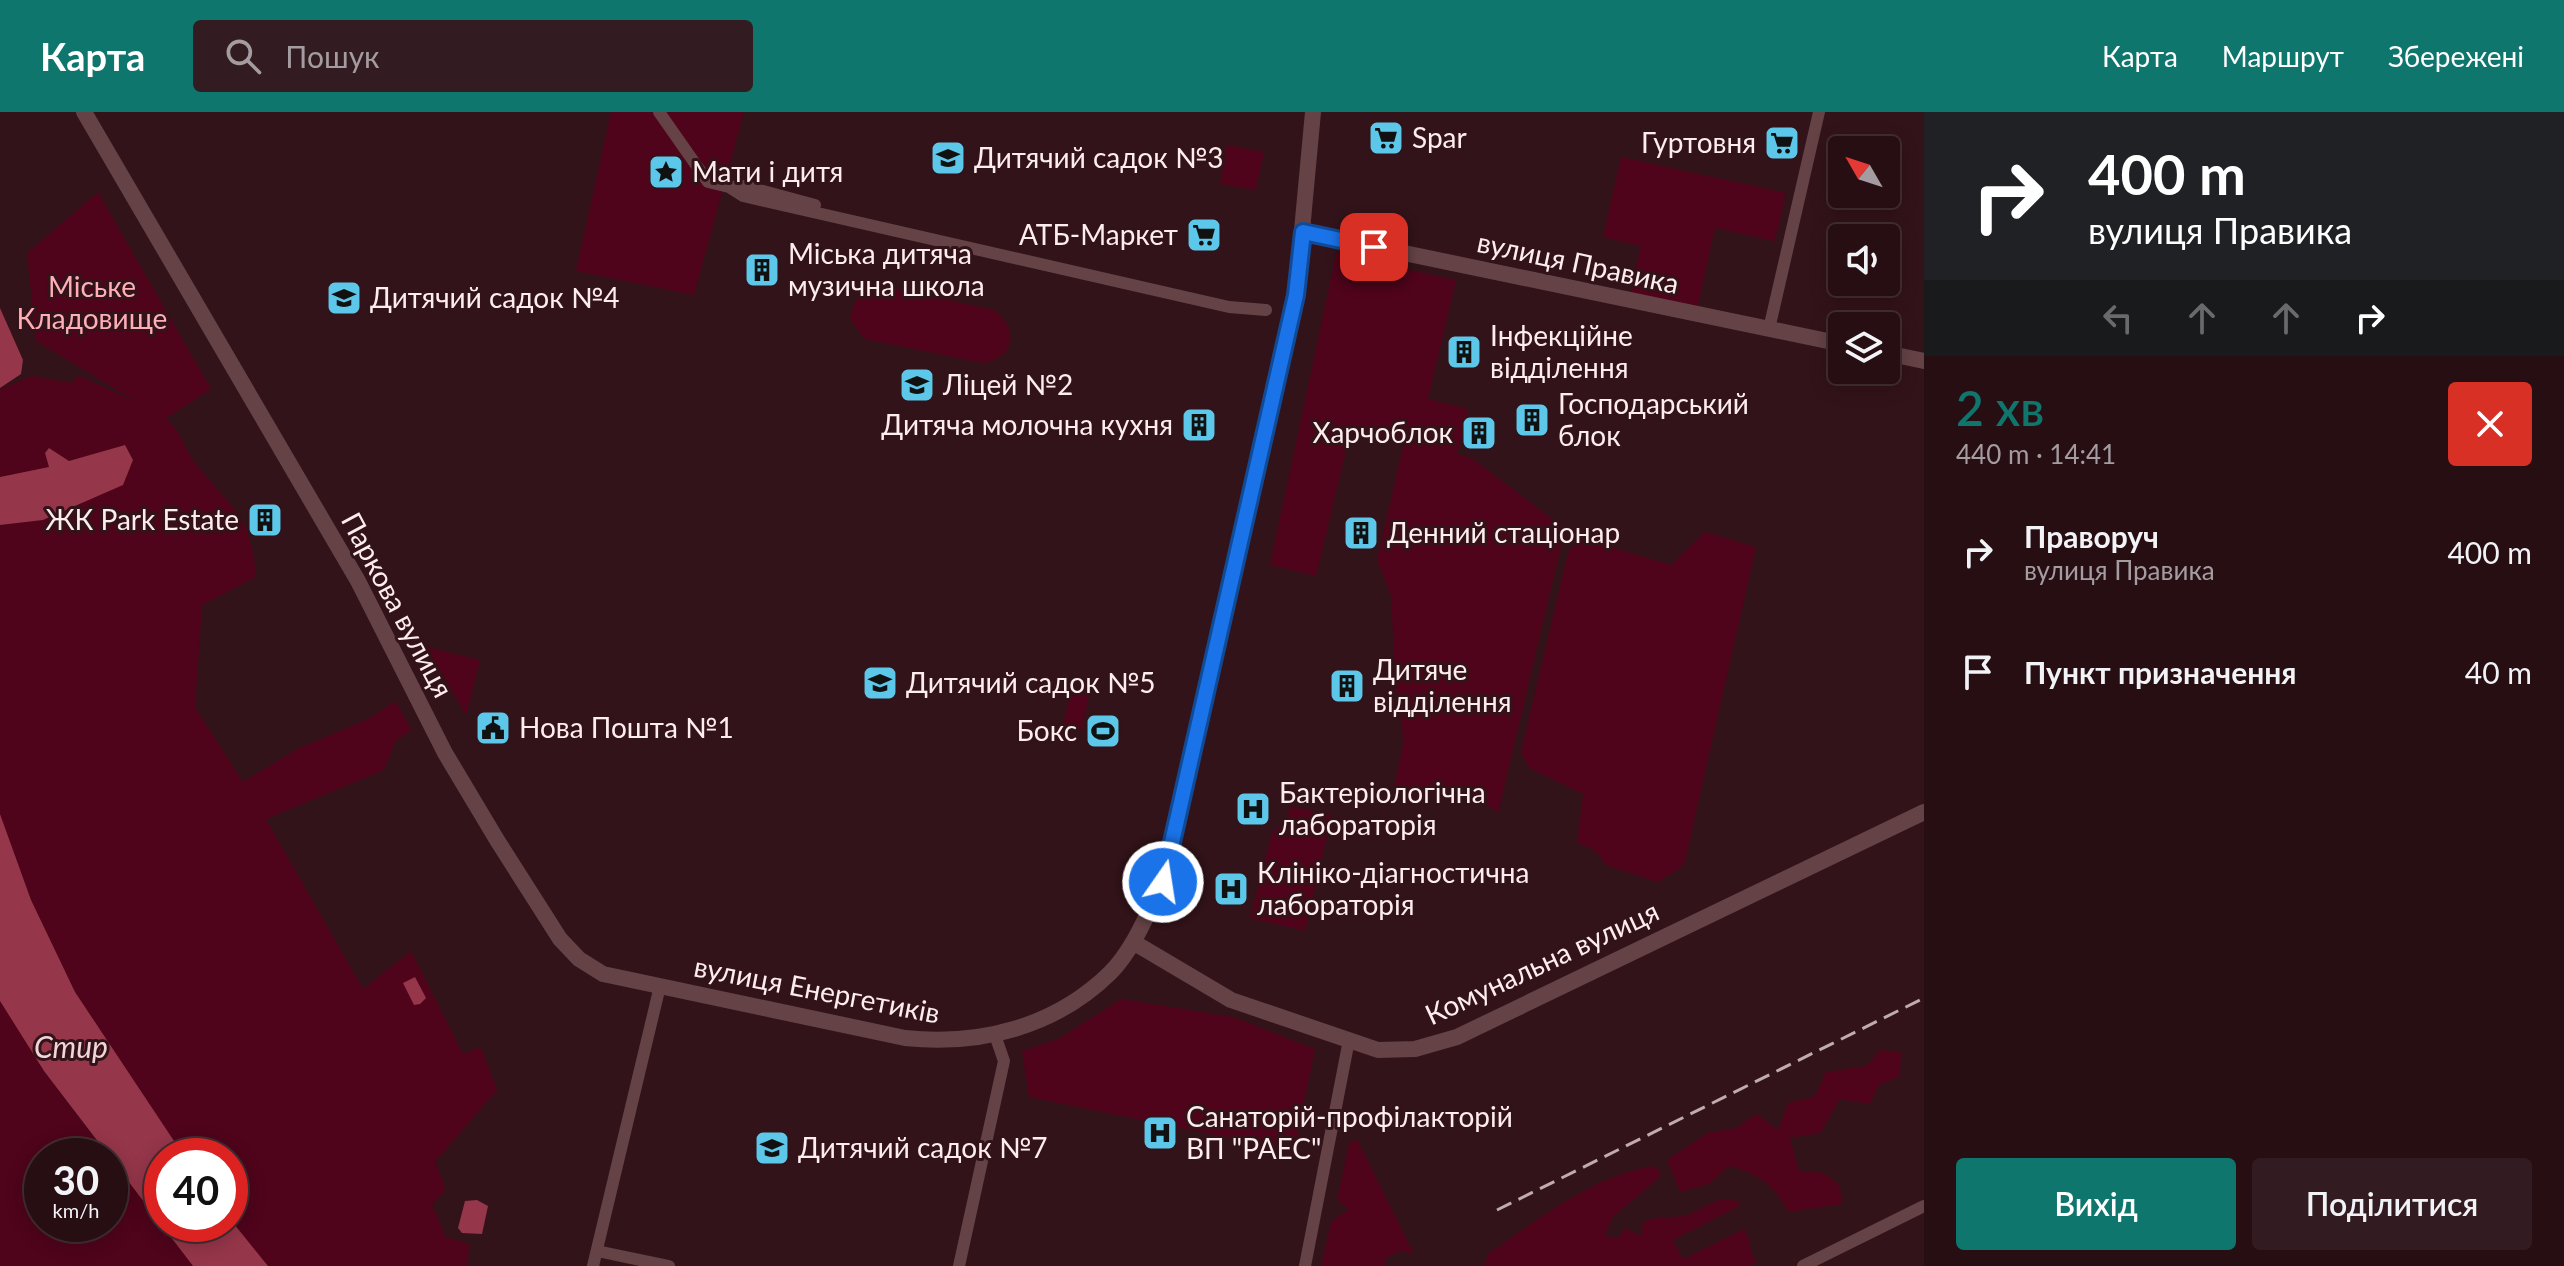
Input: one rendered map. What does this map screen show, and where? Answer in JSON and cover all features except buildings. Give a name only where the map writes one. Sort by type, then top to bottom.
[{"type":"street","name":"Паркова вулиця","points":[[84,112],[358,581],[445,753],[546,921],[579,959],[603,974],[660,986]]},
{"type":"street","points":[[659,112],[708,182],[729,187],[744,186],[1248,303],[1266,310],[1238,309],[834,217],[743,196],[729,187]]},
{"type":"street","name":"вулиця Енергетиків","points":[[660,986],[905,1038],[946,1043],[995,1035],[1030,1025],[1069,1005],[1111,972],[1133,942],[1163,882],[1296,295],[1313,112]]},
{"type":"street","points":[[1769,329],[1819,112]]},
{"type":"street","name":"вулиця Правика","points":[[1303,232],[1828,341]]},
{"type":"street","points":[[1900,356],[1924,361]]},
{"type":"street","name":"Комунальна вулиця","points":[[1133,942],[1231,1000],[1386,1050],[1415,1049],[1457,1037],[1924,812]]},
{"type":"street","points":[[593,1266],[660,986]]},
{"type":"street","points":[[959,1266],[1004,1061],[995,1035]]},
{"type":"street","points":[[1305,1266],[1349,1040]]},
{"type":"street","points":[[1803,1266],[1924,1207]]},
{"type":"street","points":[[597,1251],[669,1266]]},
{"type":"green space","points":[[611,112],[744,112],[694,295],[576,271]]},
{"type":"green space","points":[[1227,145],[1264,152],[1256,190],[1220,184]]},
{"type":"green space","points":[[1621,157],[1786,193],[1775,241],[1715,228],[1697,309],[1630,294],[1641,246],[1603,237]]},
{"type":"green space","name":"Міське Кладовище","points":[[98,192],[211,389],[165,419],[178,432],[193,460],[236,512],[249,538],[253,555],[256,577],[202,605],[195,707],[243,782],[297,749],[370,718],[395,701],[412,730],[396,740],[384,770],[266,819],[363,989],[411,951],[463,1054],[481,1047],[497,1090],[435,1162],[446,1189],[432,1205],[446,1237],[469,1244],[468,1266],[268,1266],[248,1241],[248,1138],[172,1138],[75,992],[31,900],[0,814],[0,525],[43,520],[122,485],[133,461],[125,445],[69,461],[49,448],[45,453],[49,467],[0,477],[0,389],[32,376],[72,383],[78,375],[137,402],[36,341],[27,253]]},
{"type":"green space","points":[[1336,254],[1456,280],[1428,399],[1468,409],[1457,454],[1473,459],[1565,529],[1498,813],[1487,805],[1394,787],[1403,744],[1402,724],[1396,691],[1391,596],[1377,560],[1404,442],[1351,430],[1316,576],[1270,565]]},
{"type":"green space","points":[[881,286],[995,310],[1008,326],[1010,342],[1007,349],[994,360],[983,363],[865,339],[850,319],[852,312],[863,292]]},
{"type":"green space","points":[[1705,532],[1756,547],[1684,865],[1658,882],[1606,865],[1594,850],[1577,843],[1583,794],[1529,768],[1521,752],[1568,553],[1580,538],[1671,565]]},
{"type":"green space","points":[[426,647],[480,660],[466,715]]},
{"type":"green space","points":[[1070,692],[1089,695],[1082,731],[1063,727]]},
{"type":"green space","points":[[1290,806],[1332,815],[1305,931],[1250,918],[1272,832],[1286,823]]},
{"type":"green space","points":[[1121,999],[1233,1017],[1315,1049],[1294,1151],[1029,1097],[1022,1051],[1058,1039]]},
{"type":"green space","points":[[0,1001],[44,1071],[94,1138],[24,1138],[24,1242],[128,1242],[128,1181],[144,1202],[144,1242],[175,1242],[193,1266],[0,1266]]},
{"type":"green space","points":[[1880,1050],[1901,1052],[1900,1076],[1879,1085],[1870,1104],[1840,1099],[1820,1133],[1790,1138],[1799,1171],[1824,1173],[1840,1186],[1842,1204],[1788,1212],[1764,1182],[1729,1166],[1709,1184],[1680,1192],[1667,1160],[1709,1132],[1734,1129],[1757,1114],[1778,1130],[1788,1103],[1815,1096],[1826,1072],[1867,1066]]},
{"type":"green space","points":[[1357,1139],[1414,1254],[1400,1251],[1385,1258],[1386,1266],[1321,1266],[1331,1222],[1349,1209],[1337,1200],[1349,1144]]},
{"type":"green space","points":[[1654,1166],[1661,1172],[1660,1177],[1612,1218],[1605,1236],[1618,1238],[1625,1228],[1641,1236],[1642,1224],[1647,1221],[1686,1215],[1724,1199],[1731,1200],[1739,1202],[1740,1206],[1673,1240],[1683,1259],[1744,1229],[1757,1262],[1748,1266],[1484,1266],[1488,1254],[1566,1201],[1609,1179]]},
{"type":"water","points":[[0,308],[23,360],[21,374],[0,388]]},
{"type":"water","points":[[125,445],[133,460],[123,485],[43,520],[0,525],[0,477],[49,467],[45,453],[49,448],[69,461]]},
{"type":"water","name":"Стир","points":[[0,814],[31,900],[75,992],[172,1138],[144,1138],[144,1202],[128,1181],[128,1138],[95,1138],[44,1071],[0,1001]]},
{"type":"water","points":[[415,977],[426,998],[414,1005],[403,983]]},
{"type":"water","points":[[477,1200],[488,1206],[482,1234],[462,1233],[458,1228],[465,1201]]},
{"type":"water","name":"Стир","points":[[248,1241],[268,1266],[193,1266],[175,1242]]},
{"type":"railway","points":[[1497,1210],[1924,998]]},
{"type":"place","name":"Spar","points":[[1386,138]]},
{"type":"place","name":"Гуртовня","points":[[1782,143]]},
{"type":"place","name":"Дитячий садок №3","points":[[948,158]]},
{"type":"place","name":"Мати і дитя","points":[[666,172]]},
{"type":"place","name":"АТБ-Маркет","points":[[1204,235]]},
{"type":"place","name":"Міська дитяча музична школа","points":[[762,270]]},
{"type":"place","name":"Дитячий садок №4","points":[[344,298]]},
{"type":"place","name":"Інфекційне відділення","points":[[1464,352]]},
{"type":"place","name":"Ліцей №2","points":[[917,385]]},
{"type":"place","name":"Господарський блок","points":[[1532,420]]},
{"type":"place","name":"Дитяча молочна кухня","points":[[1199,425]]},
{"type":"place","name":"Харчоблок","points":[[1479,433]]},
{"type":"place","name":"ЖК Park Estate","points":[[265,520]]},
{"type":"place","name":"Денний стаціонар","points":[[1361,533]]},
{"type":"place","name":"Дитячий садок №5","points":[[880,683]]},
{"type":"place","name":"Дитяче відділення","points":[[1347,686]]},
{"type":"place","name":"Нова Пошта №1","points":[[493,728]]},
{"type":"place","name":"Бокс","points":[[1103,731]]},
{"type":"place","name":"Бактеріологічна лабораторія","points":[[1253,809]]},
{"type":"place","name":"Клініко-діагностична лабораторія","points":[[1231,889]]},
{"type":"place","name":"Санаторій-профілакторій ВП \"РАЕС\"","points":[[1160,1133]]},
{"type":"place","name":"Дитячий садок №7","points":[[772,1148]]},
{"type":"route","points":[[1163,882],[1296,295],[1303,232],[1374,247]]}]
